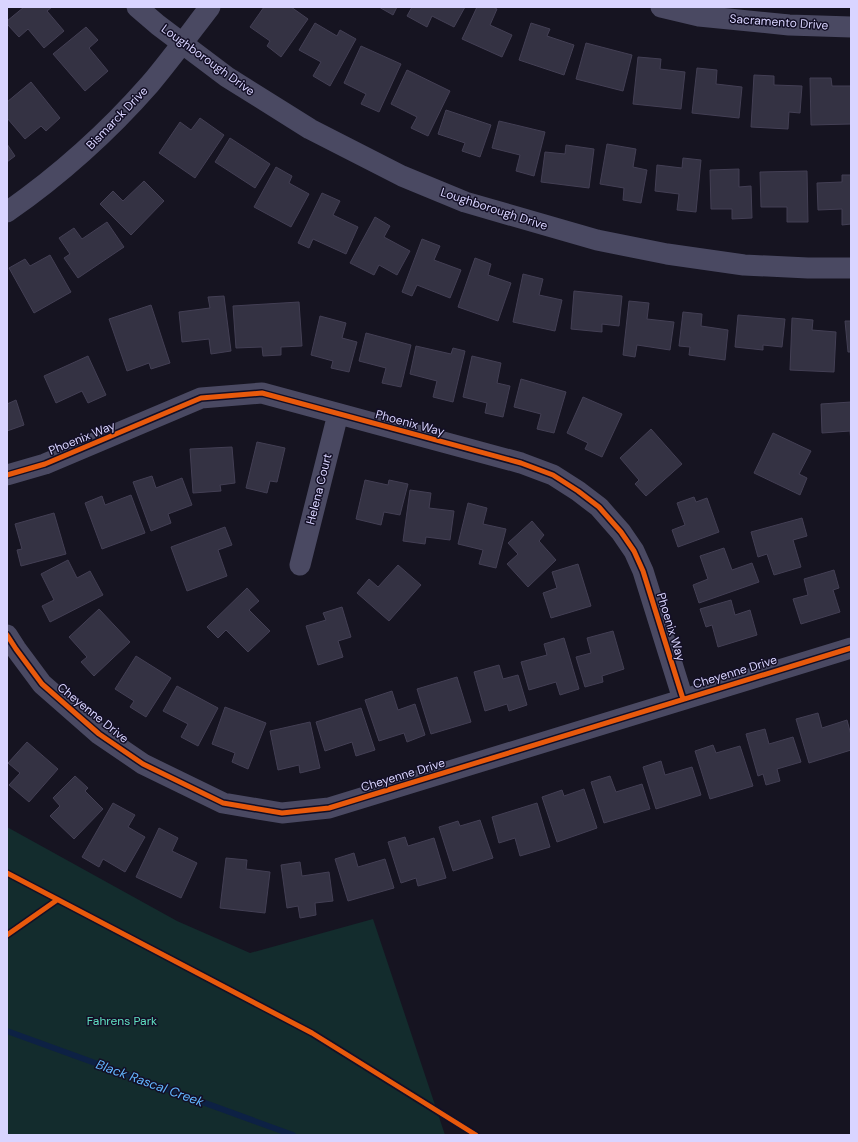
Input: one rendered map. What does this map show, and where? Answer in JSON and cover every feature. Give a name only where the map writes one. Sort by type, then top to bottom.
[{"type":"street","name":"Loughborough Drive","points":[[138,7],[227,77],[310,129],[402,176],[465,202],[597,240],[667,254],[744,265],[808,268],[851,268]]},
{"type":"street","name":"Bismarck Drive","points":[[7,212],[36,192],[74,161],[100,136],[150,84],[210,7]]},
{"type":"street","name":"Sacramento Drive","points":[[661,7],[707,17],[789,25],[851,27]]},
{"type":"street","name":"Phoenix Way","points":[[7,475],[45,464],[201,398],[262,394],[521,463],[553,475],[578,491],[598,507],[621,532],[634,551],[643,571],[683,699]]},
{"type":"street","name":"Helena Court","points":[[300,564],[338,414]]},
{"type":"street","name":"Cheyenne Drive","points":[[7,635],[42,684],[99,734],[143,764],[223,803],[282,813],[329,808],[851,648]]},
{"type":"green space","name":"Fahrens Park","points":[[7,827],[177,921],[250,953],[373,919],[445,1135],[7,1135]]},
{"type":"building","points":[[24,7],[52,7],[47,11],[64,31],[44,48],[28,29],[19,37],[7,24],[7,21]]},
{"type":"building","points":[[264,7],[291,7],[308,19],[281,57],[267,46],[270,41],[250,27]]},
{"type":"building","points":[[379,7],[397,7],[393,15]]},
{"type":"building","points":[[412,7],[465,7],[454,27],[432,16],[427,27],[407,16]]},
{"type":"building","points":[[477,7],[493,7],[497,9],[490,25],[512,35],[502,57],[462,39]]},
{"type":"building","points":[[315,23],[337,36],[340,30],[356,39],[330,86],[313,76],[321,62],[299,50]]},
{"type":"building","points":[[531,23],[550,29],[547,36],[574,45],[564,75],[519,60]]},
{"type":"building","points":[[86,27],[98,40],[89,48],[108,71],[85,91],[53,54]]},
{"type":"building","points":[[586,43],[632,55],[623,91],[576,79]]},
{"type":"building","points":[[361,46],[401,64],[379,112],[361,104],[366,94],[344,83]]},
{"type":"building","points":[[638,57],[661,59],[660,69],[685,72],[681,109],[633,104]]},
{"type":"building","points":[[697,68],[717,70],[716,84],[742,87],[739,118],[692,113]]},
{"type":"building","points":[[407,70],[450,91],[428,136],[411,128],[417,117],[391,104]]},
{"type":"building","points":[[754,75],[774,76],[774,85],[802,86],[800,113],[789,112],[788,129],[751,127]]},
{"type":"building","points":[[810,78],[831,78],[832,86],[851,86],[851,124],[811,125]]},
{"type":"building","points":[[31,82],[60,118],[46,131],[41,126],[25,139],[7,118],[7,102]]},
{"type":"building","points":[[446,110],[491,125],[480,157],[462,151],[465,143],[438,134]]},
{"type":"building","points":[[200,118],[224,135],[195,178],[159,153],[180,122],[191,130]]},
{"type":"building","points":[[499,121],[545,132],[534,176],[516,171],[520,155],[492,148]]},
{"type":"building","points":[[230,138],[270,164],[255,188],[215,162]]},
{"type":"building","points":[[7,144],[15,156],[7,162]]},
{"type":"building","points":[[607,144],[636,149],[633,167],[647,170],[641,203],[623,200],[624,188],[600,184]]},
{"type":"building","points":[[566,145],[594,149],[589,188],[541,182],[545,152],[565,154]]},
{"type":"building","points":[[683,158],[701,160],[696,212],[677,210],[679,194],[655,191],[657,165],[682,168]]},
{"type":"building","points":[[276,167],[292,176],[289,183],[309,194],[291,227],[254,207]]},
{"type":"building","points":[[739,169],[739,187],[751,186],[752,218],[732,219],[732,209],[711,209],[710,170]]},
{"type":"building","points":[[807,171],[808,222],[787,222],[787,207],[761,207],[760,172]]},
{"type":"building","points":[[842,175],[851,175],[851,224],[842,225],[842,209],[818,210],[817,183],[842,182]]},
{"type":"building","points":[[144,181],[164,201],[131,235],[100,204],[113,191],[123,201]]},
{"type":"building","points":[[322,193],[340,201],[333,215],[358,227],[346,254],[313,239],[309,248],[298,243]]},
{"type":"building","points":[[375,217],[390,226],[384,237],[410,251],[397,275],[379,265],[374,275],[350,263]]},
{"type":"building","points":[[107,222],[124,247],[78,278],[64,258],[70,254],[59,238],[74,228],[82,239]]},
{"type":"building","points":[[422,239],[440,246],[434,260],[461,270],[450,298],[417,285],[412,296],[402,292]]},
{"type":"building","points":[[50,255],[71,292],[34,313],[9,268],[25,259],[30,266]]},
{"type":"building","points":[[475,258],[491,264],[488,275],[511,283],[498,321],[458,307]]},
{"type":"building","points":[[523,274],[543,279],[539,295],[562,300],[555,331],[513,322]]},
{"type":"building","points":[[574,291],[622,296],[619,326],[602,324],[602,332],[571,329]]},
{"type":"building","points":[[224,296],[231,351],[211,354],[209,339],[182,342],[179,312],[210,308],[208,297]]},
{"type":"building","points":[[629,301],[649,303],[647,319],[674,322],[670,350],[637,345],[635,357],[623,355]]},
{"type":"building","points":[[299,302],[302,346],[281,347],[281,355],[263,356],[262,347],[236,348],[233,306]]},
{"type":"building","points":[[151,305],[170,363],[151,369],[149,363],[127,371],[109,319]]},
{"type":"building","points":[[683,312],[702,314],[701,326],[728,330],[725,360],[689,355],[690,347],[679,346]]},
{"type":"building","points":[[738,315],[785,319],[782,347],[763,345],[763,350],[735,347]]},
{"type":"building","points":[[320,316],[346,323],[342,338],[357,342],[349,372],[331,368],[333,361],[311,355]]},
{"type":"building","points":[[792,318],[813,320],[812,330],[836,332],[834,372],[790,370]]},
{"type":"building","points":[[845,321],[851,321],[851,352],[848,352]]},
{"type":"building","points":[[366,333],[411,345],[401,387],[382,383],[386,368],[359,361]]},
{"type":"building","points":[[416,346],[451,354],[453,348],[465,351],[453,402],[433,397],[437,381],[410,374]]},
{"type":"building","points":[[88,356],[106,395],[88,403],[82,391],[56,403],[44,376]]},
{"type":"building","points":[[472,356],[501,363],[497,383],[510,386],[503,417],[485,413],[487,403],[463,397]]},
{"type":"building","points":[[521,379],[566,392],[554,433],[537,429],[541,414],[514,407]]},
{"type":"building","points":[[583,397],[622,414],[602,457],[585,449],[588,443],[567,433]]},
{"type":"building","points":[[16,400],[24,425],[7,431],[7,404]]},
{"type":"building","points":[[851,402],[851,442],[850,431],[822,433],[821,404]]},
{"type":"building","points":[[651,429],[682,464],[646,496],[635,484],[639,480],[620,458]]},
{"type":"building","points":[[773,433],[811,451],[799,474],[807,478],[800,495],[754,473]]},
{"type":"building","points":[[257,442],[285,448],[277,482],[270,481],[267,493],[246,488]]},
{"type":"building","points":[[232,447],[235,483],[220,485],[221,491],[193,493],[190,449]]},
{"type":"building","points":[[152,476],[156,488],[182,478],[192,505],[168,514],[171,523],[151,531],[133,482]]},
{"type":"building","points":[[365,480],[388,485],[389,480],[408,484],[400,515],[384,512],[381,525],[356,519]]},
{"type":"building","points":[[410,490],[431,493],[429,508],[454,511],[450,540],[426,537],[425,544],[403,541]]},
{"type":"building","points":[[131,495],[145,533],[102,549],[85,503],[102,496],[105,505]]},
{"type":"building","points":[[694,497],[696,502],[707,498],[719,532],[678,547],[672,530],[685,525],[677,503]]},
{"type":"building","points":[[468,503],[487,508],[483,524],[506,529],[496,568],[479,564],[483,550],[458,544]]},
{"type":"building","points":[[54,513],[66,554],[21,566],[17,550],[22,549],[15,524]]},
{"type":"building","points":[[802,518],[807,536],[793,540],[801,567],[774,575],[767,554],[758,557],[751,532]]},
{"type":"building","points":[[532,521],[544,535],[539,541],[556,560],[528,587],[507,564],[518,554],[508,543]]},
{"type":"building","points":[[225,527],[232,545],[218,550],[227,576],[187,591],[171,547]]},
{"type":"building","points":[[724,548],[732,570],[752,563],[759,582],[699,603],[693,585],[708,579],[700,556]]},
{"type":"building","points":[[68,560],[77,578],[90,571],[103,595],[50,622],[42,606],[54,600],[41,574]]},
{"type":"building","points":[[578,564],[591,606],[551,618],[543,593],[557,588],[552,572]]},
{"type":"building","points":[[398,565],[421,585],[389,621],[357,593],[369,579],[378,587]]},
{"type":"building","points":[[834,570],[839,588],[833,590],[840,612],[801,624],[793,599],[808,595],[804,579]]},
{"type":"building","points":[[247,588],[259,601],[249,610],[270,631],[248,652],[226,630],[218,638],[207,627]]},
{"type":"building","points":[[731,600],[735,615],[750,610],[757,635],[718,647],[712,625],[706,627],[700,609]]},
{"type":"building","points":[[342,607],[351,637],[338,641],[343,657],[318,665],[306,626],[326,620],[323,613]]},
{"type":"building","points":[[99,609],[130,642],[94,676],[81,662],[87,657],[69,637]]},
{"type":"building","points":[[613,631],[624,669],[602,676],[603,682],[585,687],[576,657],[591,653],[587,638]]},
{"type":"building","points":[[564,638],[579,689],[560,695],[556,682],[529,690],[521,662],[547,655],[544,644]]},
{"type":"building","points":[[136,656],[171,678],[146,717],[130,707],[134,701],[115,689]]},
{"type":"building","points":[[499,665],[503,679],[518,675],[527,705],[509,711],[507,704],[485,711],[474,672]]},
{"type":"building","points":[[457,677],[471,722],[431,734],[417,689]]},
{"type":"building","points":[[177,686],[218,708],[198,746],[181,737],[188,724],[163,711]]},
{"type":"building","points":[[392,691],[398,710],[415,704],[425,735],[407,742],[404,733],[379,741],[365,700]]},
{"type":"building","points":[[225,707],[266,723],[248,769],[232,762],[235,753],[212,744]]},
{"type":"building","points":[[361,708],[375,750],[356,756],[352,742],[325,751],[316,722]]},
{"type":"building","points":[[818,713],[822,728],[847,720],[851,735],[851,750],[809,763],[796,719]]},
{"type":"building","points":[[310,722],[320,768],[300,773],[299,765],[278,770],[270,731]]},
{"type":"building","points":[[765,729],[769,744],[793,737],[801,762],[777,769],[780,781],[766,785],[763,774],[758,776],[746,734]]},
{"type":"building","points":[[27,742],[58,769],[29,802],[9,785],[20,773],[8,763]]},
{"type":"building","points":[[713,745],[716,753],[740,746],[753,786],[710,799],[695,751]]},
{"type":"building","points":[[661,761],[665,775],[692,767],[701,795],[656,809],[643,767]]},
{"type":"building","points":[[75,776],[88,788],[85,791],[103,809],[74,839],[50,816],[60,806],[53,798]]},
{"type":"building","points":[[610,776],[616,792],[642,784],[650,809],[604,823],[591,782]]},
{"type":"building","points":[[584,789],[597,828],[557,842],[542,797],[562,790],[564,796]]},
{"type":"building","points":[[113,803],[135,815],[128,827],[145,837],[125,872],[103,859],[99,867],[82,857]]},
{"type":"building","points":[[537,803],[550,847],[520,856],[515,838],[499,843],[492,817]]},
{"type":"building","points":[[480,820],[493,858],[453,871],[439,827],[458,821],[460,826]]},
{"type":"building","points":[[159,828],[178,838],[172,851],[197,863],[181,898],[136,877]]},
{"type":"building","points":[[405,837],[408,846],[434,838],[446,878],[418,886],[416,878],[401,883],[388,842]]},
{"type":"building","points":[[354,853],[358,867],[385,859],[394,888],[348,901],[335,859]]},
{"type":"building","points":[[226,858],[247,860],[246,869],[270,872],[265,913],[220,908]]},
{"type":"building","points":[[300,862],[302,876],[329,872],[333,901],[315,903],[316,915],[300,918],[298,906],[287,908],[281,865]]},
{"type":"waterway","name":"Black Rascal Creek","points":[[7,1031],[293,1135]]},
{"type":"cycle path","points":[[7,475],[45,464],[201,398],[262,393],[521,463],[553,475],[578,491],[599,507],[621,532],[634,551],[643,571],[683,699]]},
{"type":"cycle path","points":[[7,635],[42,684],[99,734],[143,764],[223,803],[282,813],[329,808],[851,648]]},
{"type":"cycle path","points":[[7,873],[312,1033],[476,1135]]},
{"type":"cycle path","points":[[7,935],[57,900]]}]
